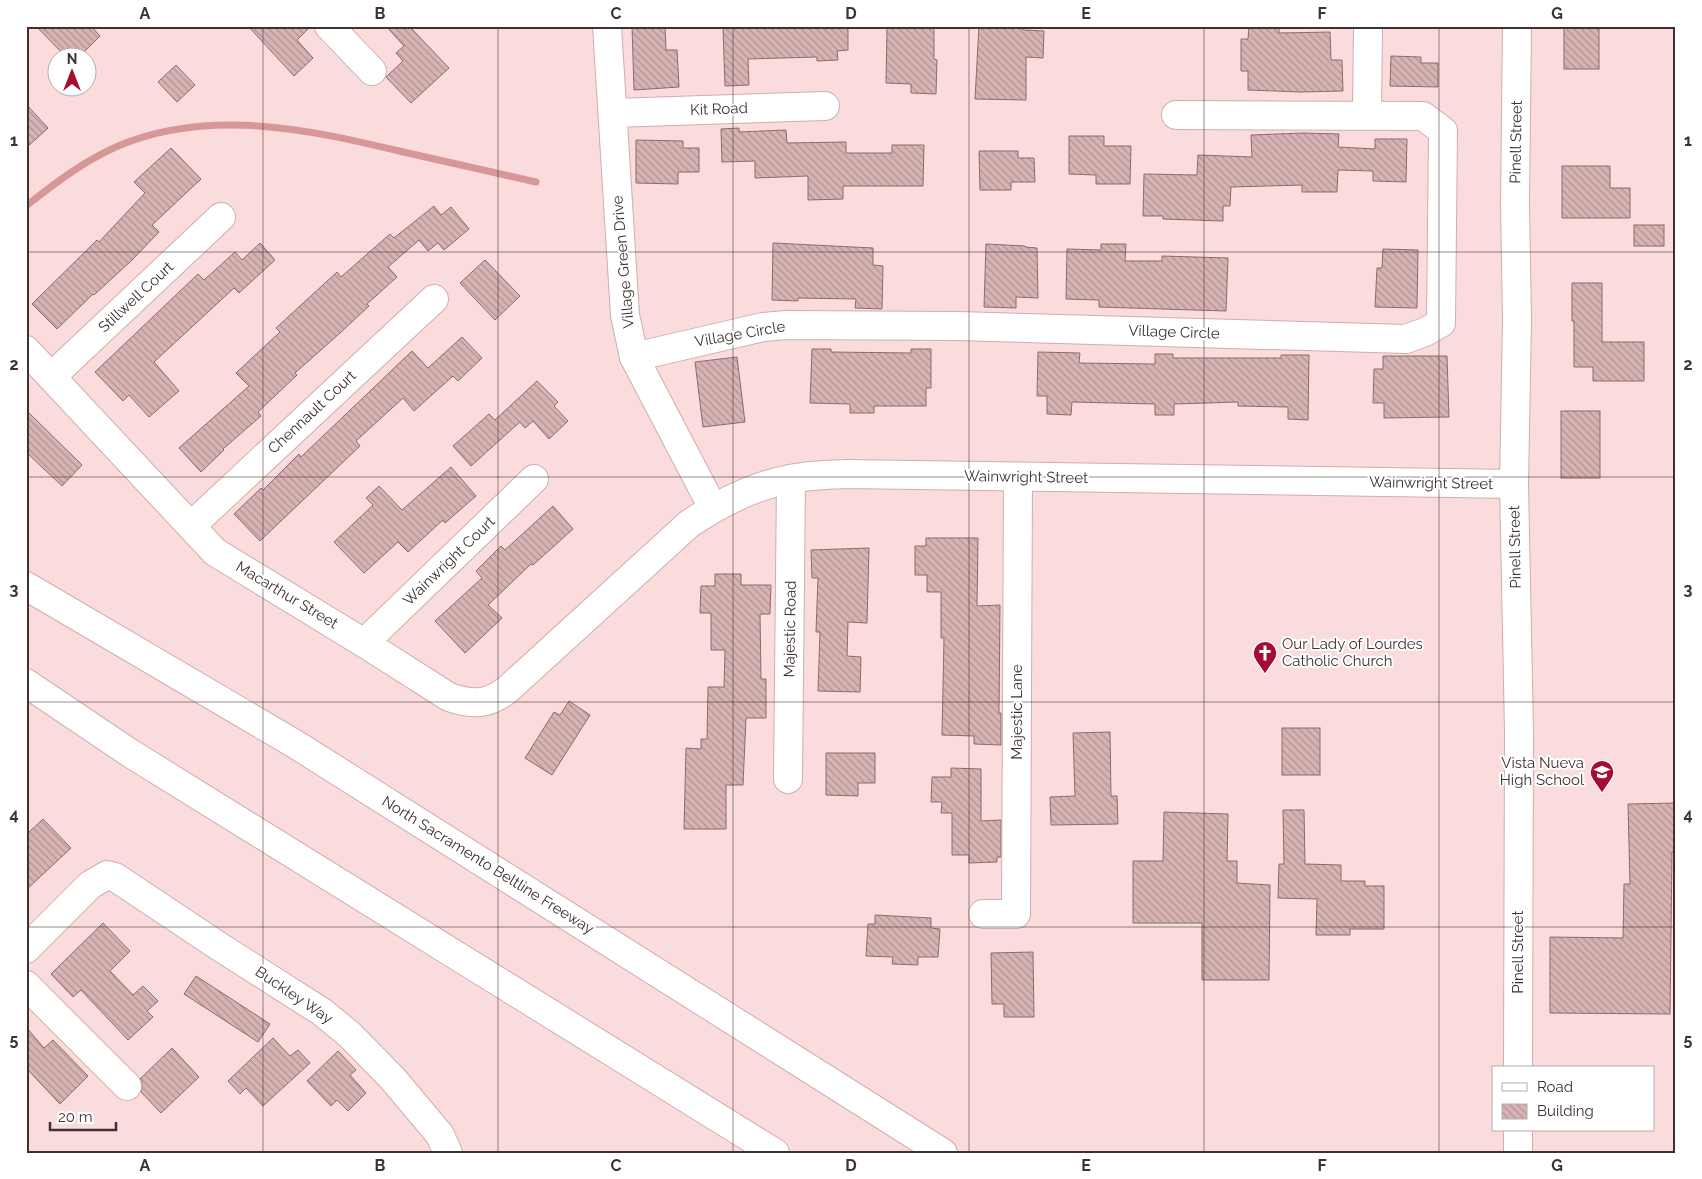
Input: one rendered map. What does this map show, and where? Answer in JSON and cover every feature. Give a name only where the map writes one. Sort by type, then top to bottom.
[{"type":"main road","points":[[329,26],[372,71]]},
{"type":"main road","name":"Village Green Drive","points":[[607,26],[625,315],[634,357],[713,508]]},
{"type":"main road","points":[[1367,115],[1368,26]]},
{"type":"main road","name":"Pinell Street","points":[[1517,26],[1515,204],[1517,320],[1514,484],[1519,731],[1518,1066]]},
{"type":"main road","name":"Kit Road","points":[[613,113],[825,106]]},
{"type":"main road","name":"Village Circle","points":[[634,357],[763,327],[787,325],[957,326],[1406,339],[1425,332],[1441,323],[1443,131],[1423,116],[1176,115]]},
{"type":"main road","name":"Stillwell Court","points":[[52,377],[220,218]]},
{"type":"main road","name":"Chennault Court","points":[[191,526],[434,299]]},
{"type":"main road","name":"Macarthur Street","points":[[26,350],[215,552],[364,643],[449,698],[463,702],[478,703],[497,698],[586,619]]},
{"type":"main road","name":"Wainwright Street","points":[[586,619],[689,524],[713,508],[762,486],[791,478],[847,474],[1514,484]]},
{"type":"main road","name":"Majestic Lane","points":[[983,914],[1016,914],[1018,477]]},
{"type":"main road","name":"Majestic Road","points":[[788,779],[791,478]]},
{"type":"main road","name":"Wainwright Court","points":[[364,643],[534,479]]},
{"type":"main road","name":"North Sacramento Beltline Freeway","points":[[26,586],[295,744],[943,1153]]},
{"type":"main road","points":[[26,683],[130,753],[774,1153]]},
{"type":"main road","points":[[26,702],[130,753]]},
{"type":"main road","name":"Buckley Way","points":[[26,949],[90,885],[108,875],[124,882],[220,947],[322,1012],[350,1036],[393,1080],[440,1135],[448,1153]]},
{"type":"main road","points":[[26,985],[127,1086]]},
{"type":"main road","points":[[1518,1132],[1518,1153]]},
{"type":"building","points":[[36,26],[91,26],[100,36],[88,48],[57,48]]},
{"type":"building","points":[[248,26],[311,26],[297,40],[313,58],[294,76]]},
{"type":"building","points":[[386,26],[409,26],[449,68],[411,103],[386,77],[403,61],[396,53],[404,46]]},
{"type":"building","points":[[632,26],[665,26],[666,50],[677,50],[679,87],[634,90]]},
{"type":"building","points":[[848,26],[848,50],[837,51],[838,60],[817,61],[817,57],[748,59],[749,85],[725,86],[723,28]]},
{"type":"building","points":[[887,26],[934,26],[934,59],[937,60],[936,94],[911,93],[911,84],[886,83]]},
{"type":"building","points":[[979,26],[1023,26],[1023,30],[1044,31],[1043,58],[1026,57],[1026,100],[975,99]]},
{"type":"building","points":[[1249,26],[1279,26],[1279,33],[1330,32],[1331,60],[1342,60],[1343,91],[1248,90],[1248,71],[1241,71],[1241,39],[1248,39]]},
{"type":"building","points":[[1564,26],[1599,26],[1599,69],[1564,69]]},
{"type":"building","points":[[1391,56],[1421,57],[1421,63],[1438,63],[1438,87],[1390,86]]},
{"type":"building","points":[[176,65],[195,85],[177,102],[158,82]]},
{"type":"building","points":[[26,104],[48,128],[26,148]]},
{"type":"building","points":[[739,128],[739,132],[786,130],[787,143],[846,142],[846,153],[892,153],[892,145],[924,145],[923,186],[843,186],[843,199],[808,200],[808,176],[755,178],[755,161],[722,162],[721,129]]},
{"type":"building","points":[[1339,134],[1338,147],[1375,149],[1375,139],[1407,139],[1406,182],[1373,181],[1373,171],[1338,170],[1337,192],[1302,192],[1302,185],[1231,187],[1230,206],[1223,206],[1223,221],[1163,219],[1163,216],[1143,216],[1144,174],[1197,175],[1198,155],[1252,157],[1251,135]]},
{"type":"building","points":[[1069,136],[1104,136],[1104,146],[1131,146],[1130,184],[1096,184],[1096,175],[1069,174]]},
{"type":"building","points":[[636,140],[683,141],[683,148],[699,148],[699,172],[678,172],[678,184],[636,183]]},
{"type":"building","points":[[171,148],[201,179],[152,225],[159,232],[131,261],[57,329],[32,304],[97,240],[99,242],[145,193],[134,182]]},
{"type":"building","points":[[979,151],[1018,151],[1018,158],[1034,158],[1035,182],[1011,182],[1011,190],[980,190]]},
{"type":"building","points":[[1562,166],[1610,166],[1610,188],[1630,188],[1630,218],[1562,218]]},
{"type":"building","points":[[434,206],[441,215],[451,207],[469,229],[444,250],[438,243],[428,251],[419,240],[388,267],[397,277],[367,304],[369,306],[295,373],[297,375],[258,412],[261,416],[223,449],[201,472],[179,448],[249,386],[236,373],[280,332],[276,328],[337,272],[341,277],[390,234],[394,238]]},
{"type":"building","points":[[1634,225],[1664,225],[1664,246],[1634,246]]},
{"type":"building","points":[[260,243],[275,260],[239,293],[234,288],[154,362],[179,391],[149,417],[129,395],[123,401],[95,372],[198,274],[204,280],[235,252],[242,260]]},
{"type":"building","points":[[773,243],[873,248],[873,265],[883,266],[882,309],[855,308],[856,299],[798,298],[798,301],[772,300]]},
{"type":"building","points":[[986,244],[1037,248],[1038,298],[1016,297],[1016,308],[984,307]]},
{"type":"building","points":[[1101,244],[1126,244],[1125,261],[1162,261],[1162,256],[1228,258],[1226,311],[1099,307],[1099,300],[1066,299],[1067,249],[1101,250]]},
{"type":"building","points":[[1383,249],[1418,250],[1417,308],[1375,307],[1377,268],[1382,268]]},
{"type":"building","points":[[485,260],[520,296],[495,320],[460,283]]},
{"type":"building","points":[[1572,283],[1602,283],[1602,342],[1644,342],[1644,381],[1593,381],[1593,367],[1574,367]]},
{"type":"building","points":[[462,337],[482,358],[458,381],[453,376],[414,411],[403,398],[356,441],[360,446],[260,541],[234,514],[261,488],[263,490],[299,454],[301,457],[412,351],[428,368]]},
{"type":"building","points":[[812,349],[831,349],[831,352],[911,353],[911,349],[931,349],[931,388],[926,388],[926,406],[874,406],[874,413],[850,413],[850,404],[810,403]]},
{"type":"building","points":[[1038,352],[1080,353],[1079,363],[1155,364],[1155,354],[1173,354],[1173,358],[1281,358],[1281,355],[1309,355],[1308,420],[1288,419],[1288,407],[1238,406],[1238,402],[1174,404],[1174,415],[1155,415],[1155,404],[1072,402],[1071,415],[1047,414],[1047,396],[1037,396]]},
{"type":"building","points":[[1383,356],[1447,356],[1449,417],[1384,418],[1384,403],[1373,403],[1374,369],[1383,369]]},
{"type":"building","points":[[737,357],[745,422],[703,427],[695,362]]},
{"type":"building","points":[[537,381],[558,402],[554,406],[568,421],[549,439],[533,421],[525,428],[520,422],[471,466],[453,446],[489,414],[495,420]]},
{"type":"building","points":[[26,410],[82,465],[62,486],[26,452]]},
{"type":"building","points":[[1561,411],[1600,411],[1600,478],[1561,478]]},
{"type":"building","points":[[451,467],[476,496],[445,523],[443,520],[408,552],[398,542],[364,573],[334,542],[373,505],[366,498],[379,486],[402,510]]},
{"type":"building","points":[[553,506],[573,529],[533,565],[531,564],[488,605],[502,618],[465,653],[435,621],[482,578],[476,571],[501,546],[505,550]]},
{"type":"building","points":[[926,538],[978,538],[977,606],[1000,605],[999,713],[1001,713],[1001,745],[974,744],[974,736],[942,735],[944,638],[941,638],[941,592],[927,592],[927,575],[915,575],[915,546],[926,546]]},
{"type":"building","points":[[869,548],[867,623],[848,622],[847,656],[861,657],[860,692],[818,691],[820,632],[816,632],[818,578],[812,578],[811,550]]},
{"type":"building","points":[[715,574],[741,574],[741,585],[771,585],[770,614],[760,614],[761,679],[766,679],[766,718],[746,718],[743,785],[726,785],[726,829],[684,829],[686,748],[701,749],[701,739],[707,739],[708,687],[724,687],[725,650],[711,650],[711,613],[700,613],[701,586],[715,586]]},
{"type":"building","points":[[569,701],[590,715],[552,775],[525,758],[554,712],[560,715]]},
{"type":"building","points":[[1282,728],[1320,728],[1320,775],[1282,775]]},
{"type":"building","points":[[1110,732],[1111,796],[1117,796],[1118,824],[1051,825],[1050,797],[1075,796],[1073,733]]},
{"type":"building","points":[[826,753],[875,753],[875,783],[858,783],[858,796],[826,795]]},
{"type":"building","points":[[951,768],[981,769],[981,821],[1001,820],[1001,857],[997,857],[997,862],[969,863],[969,855],[952,855],[952,813],[941,813],[942,802],[931,802],[932,777],[951,777]]},
{"type":"building","points":[[1676,803],[1676,852],[1672,852],[1670,1014],[1550,1013],[1550,937],[1623,938],[1624,884],[1630,884],[1628,804]]},
{"type":"building","points":[[1283,810],[1304,810],[1305,864],[1341,865],[1341,881],[1365,881],[1365,886],[1384,886],[1384,929],[1350,929],[1350,935],[1316,935],[1317,899],[1278,898],[1279,864],[1284,864]]},
{"type":"building","points":[[1164,812],[1228,814],[1227,861],[1237,861],[1237,883],[1270,885],[1269,980],[1202,980],[1202,923],[1133,923],[1133,861],[1163,861]]},
{"type":"building","points":[[43,819],[71,848],[26,890],[26,835]]},
{"type":"building","points":[[875,915],[931,918],[931,928],[940,929],[938,957],[918,957],[918,965],[892,964],[893,957],[866,956],[868,924],[875,924]]},
{"type":"building","points":[[103,923],[130,951],[110,971],[133,995],[143,986],[158,1001],[147,1011],[153,1017],[128,1040],[81,990],[73,997],[51,974]]},
{"type":"building","points":[[1033,952],[1034,1017],[1004,1017],[1004,1004],[992,1004],[991,953]]},
{"type":"building","points":[[196,976],[270,1024],[258,1042],[184,994]]},
{"type":"building","points":[[26,1027],[44,1048],[53,1040],[88,1076],[60,1104],[26,1068]]},
{"type":"building","points":[[273,1038],[290,1056],[298,1050],[310,1063],[263,1106],[246,1088],[240,1094],[228,1081]]},
{"type":"building","points":[[172,1048],[199,1077],[161,1113],[141,1092],[142,1082],[140,1079]]},
{"type":"building","points":[[338,1051],[356,1070],[350,1075],[366,1093],[348,1111],[337,1100],[331,1106],[307,1081]]},
{"type":"waterway","points":[[26,206],[59,181],[118,146],[152,134],[187,128],[223,125],[258,126],[329,136],[536,182]]},
{"type":"place","name":"Our Lady of Lourdes Catholic Church","points":[[1265,674]]},
{"type":"place","name":"Vista Nueva High School","points":[[1602,793]]}]
